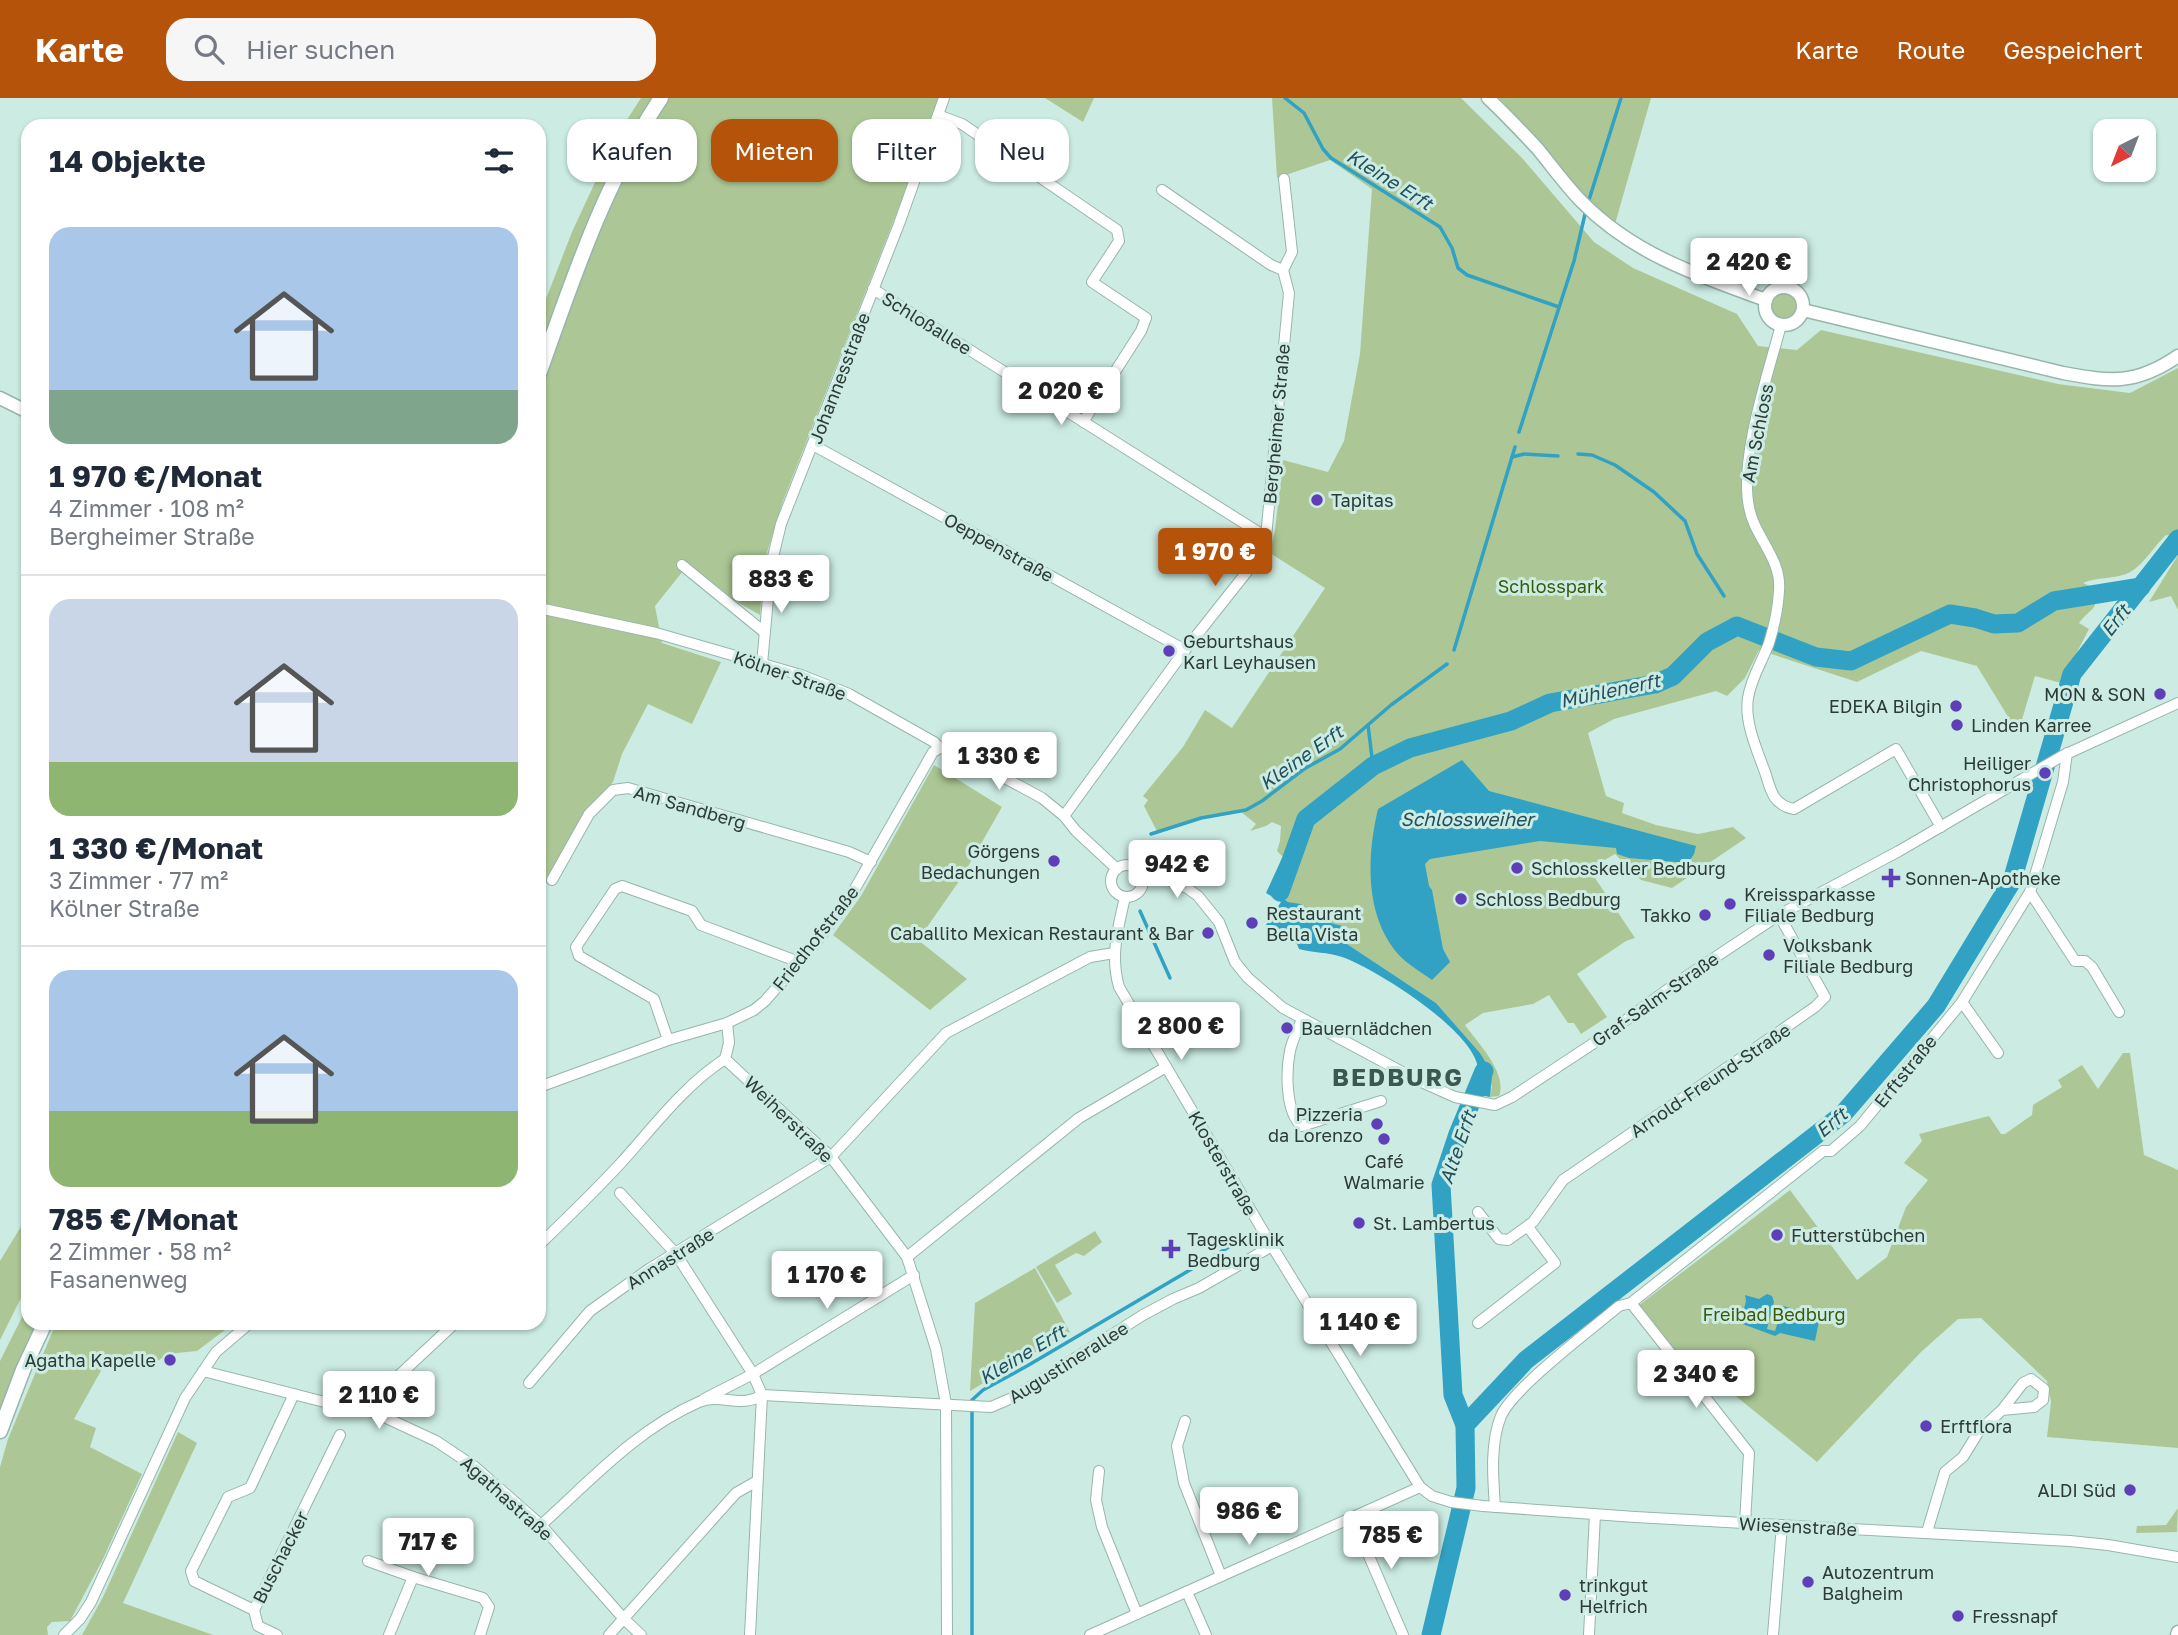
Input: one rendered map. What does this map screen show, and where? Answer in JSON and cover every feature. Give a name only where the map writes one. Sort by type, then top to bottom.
[{"type":"main road","points":[[546,354],[580,257],[609,189],[626,155],[661,98]]},
{"type":"main road","points":[[0,1431],[42,1330]]},
{"type":"street","name":"Johannesstraße","points":[[762,664],[771,565],[781,524],[944,98]]},
{"type":"street","points":[[1488,98],[1537,149],[1581,202],[1644,251],[1689,273],[1766,300]]},
{"type":"street","points":[[938,116],[962,124],[1117,230],[1119,241],[1093,282],[1146,318],[1141,331],[1083,422]]},
{"type":"street","name":"Bergheimer Straße","points":[[1064,816],[1185,650],[1261,554],[1266,537],[1289,293],[1283,270],[1292,252],[1284,179]]},
{"type":"street","points":[[1162,190],[1271,265],[1283,270]]},
{"type":"street","points":[[1777,288],[1792,288],[1802,297],[1803,310],[1795,322],[1781,325],[1770,319],[1766,313],[1766,300],[1777,288]]},
{"type":"street","name":"Schloßallee","points":[[873,289],[1266,537]]},
{"type":"street","points":[[1803,310],[2103,380],[2130,378],[2157,370],[2178,356]]},
{"type":"street","name":"Am Schloss","points":[[1781,325],[1748,459],[1745,487],[1749,512],[1774,560],[1779,579],[1769,643],[1752,681],[1748,699],[1748,713],[1755,743],[1773,797],[1785,807],[1794,809],[1896,749],[1941,827]]},
{"type":"street","points":[[0,398],[21,408]]},
{"type":"street","name":"Oeppenstraße","points":[[813,445],[1185,650]]},
{"type":"street","points":[[682,565],[764,632]]},
{"type":"street","name":"Kölner Straße","points":[[546,609],[656,633],[801,675],[849,694],[934,741],[940,748],[949,748],[1042,798],[1117,869]]},
{"type":"street","name":"Graf-Salm-Straße","points":[[1302,1019],[1417,1080],[1455,1097],[1495,1105],[1512,1097],[1602,1037],[1675,984],[1779,915],[1941,827],[2024,776],[2178,704]]},
{"type":"street","name":"Friedhofstraße","points":[[546,1084],[668,1040],[727,1023],[759,1006],[799,962],[849,899],[933,752],[940,748]]},
{"type":"street","name":"Erftstraße","points":[[1495,1507],[1492,1476],[1502,1415],[1521,1390],[1619,1306],[1631,1303],[1823,1151],[1831,1152],[1860,1126],[1962,1002],[2029,892],[2063,782],[2065,755]]},
{"type":"street","name":"Am Sandberg","points":[[552,880],[589,814],[613,790],[628,788],[849,852],[871,862]]},
{"type":"street","points":[[1126,865],[1135,867],[1143,879],[1139,892],[1125,897],[1113,888],[1112,878],[1117,869],[1126,865]]},
{"type":"street","points":[[1143,879],[1169,880],[1198,896],[1215,914],[1230,952],[1248,978],[1283,1008],[1302,1019],[1290,1048],[1288,1067],[1290,1102],[1298,1123],[1302,1126],[1381,1101]]},
{"type":"street","points":[[668,1040],[654,999],[579,956],[576,947],[615,889],[622,886],[692,911],[701,925],[799,962]]},
{"type":"street","points":[[2029,892],[2075,961],[2085,961],[2091,967],[2119,1012]]},
{"type":"street","name":"Klosterstraße","points":[[1125,897],[1114,953],[1114,970],[1119,987],[1257,1222],[1420,1487]]},
{"type":"street","name":"Arnold-Freund-Straße","points":[[1528,1227],[1563,1180],[1751,1052],[1825,997],[1779,915]]},
{"type":"street","name":"Annastraße","points":[[528,1383],[590,1311],[649,1269],[831,1157],[946,1033],[1090,957],[1114,953]]},
{"type":"street","points":[[1962,1002],[1998,1053]]},
{"type":"street","points":[[546,1238],[613,1172],[668,1111],[710,1069],[725,1059],[729,1043],[727,1023]]},
{"type":"street","name":"Weiherstraße","points":[[725,1059],[831,1157],[907,1257],[914,1275],[936,1349],[946,1404],[947,1635]]},
{"type":"street","points":[[907,1257],[1079,1118],[1166,1067]]},
{"type":"street","points":[[620,1193],[676,1254],[753,1374],[762,1395],[750,1635]]},
{"type":"street","points":[[1478,1212],[1499,1239],[1508,1240],[1528,1227],[1555,1263],[1478,1323]]},
{"type":"street","name":"Augustinerallee","points":[[703,1400],[752,1402],[762,1395],[991,1407],[1014,1397],[1143,1315],[1199,1288],[1272,1246]]},
{"type":"street","name":"Augustinerallee","points":[[541,1525],[660,1421],[753,1374],[914,1275]]},
{"type":"street","points":[[1631,1303],[1749,1453],[1745,1523]]},
{"type":"street","points":[[64,1635],[80,1619],[91,1602],[185,1398],[216,1352],[242,1330]]},
{"type":"street","points":[[367,1409],[376,1397],[448,1330]]},
{"type":"street","name":"Agathastraße","points":[[203,1371],[352,1409],[367,1409],[452,1450],[541,1525],[641,1635]]},
{"type":"street","name":"Buschacker","points":[[294,1394],[250,1488],[228,1497],[191,1571],[194,1581],[254,1610],[340,1436]]},
{"type":"street","points":[[1927,1531],[1945,1472],[1963,1457],[1979,1431],[2002,1410]]},
{"type":"street","points":[[1185,1421],[1177,1446],[1184,1483],[1221,1576]]},
{"type":"street","points":[[1099,1471],[1096,1500],[1102,1527],[1137,1614]]},
{"type":"street","points":[[608,1635],[736,1493],[757,1481]]},
{"type":"street","points":[[1090,1635],[1110,1631],[1137,1614],[1420,1487]]},
{"type":"street","name":"Wiesenstraße","points":[[1420,1487],[1432,1496],[1451,1502],[1483,1506],[1745,1523],[1927,1531],[2108,1545],[2178,1557]]},
{"type":"street","points":[[1589,1635],[1595,1514]]},
{"type":"street","points":[[1353,1519],[1403,1635]]},
{"type":"street","points":[[1773,1635],[1782,1525]]},
{"type":"street","points":[[368,1561],[483,1598],[489,1607],[480,1635]]},
{"type":"street","points":[[389,1635],[413,1577]]},
{"type":"street","points":[[1187,1592],[1206,1635]]},
{"type":"street","points":[[254,1610],[258,1626],[277,1635]]},
{"type":"green space","points":[[641,98],[654,98],[642,119],[628,119]]},
{"type":"green space","points":[[669,98],[942,98],[934,119],[852,119],[852,182],[909,182],[783,501],[764,562],[760,615],[683,571],[655,606],[662,643],[721,662],[692,724],[648,704],[622,754],[613,782],[584,815],[546,884],[546,374],[603,218],[620,182],[697,182],[697,119],[656,119]]},
{"type":"green space","points":[[1045,98],[1094,98],[1083,122]]},
{"type":"green space","name":"Schlosspark","points":[[1272,98],[1461,98],[1523,159],[1594,242],[1633,268],[1737,314],[1758,346],[1797,350],[1821,330],[2058,384],[2130,393],[2178,368],[2178,537],[2166,535],[2142,562],[2126,574],[2083,583],[2096,589],[2097,596],[2093,609],[2079,623],[2089,629],[2061,683],[2035,676],[2018,733],[1977,666],[1921,651],[1857,682],[1759,650],[1745,678],[1727,696],[1716,691],[1614,719],[1588,733],[1606,796],[1624,803],[1622,813],[1656,825],[1698,834],[1733,827],[1746,838],[1672,888],[1641,880],[1615,854],[1589,869],[1635,938],[1626,941],[1577,974],[1607,1017],[1581,1034],[1574,1023],[1568,1023],[1549,995],[1533,1004],[1483,1013],[1465,1025],[1495,1068],[1501,1087],[1499,1096],[1490,1097],[1492,1086],[1480,1053],[1436,1003],[1347,944],[1343,926],[1325,922],[1285,900],[1281,889],[1288,862],[1277,851],[1281,826],[1272,822],[1250,831],[1256,824],[1240,811],[1215,815],[1158,833],[1144,806],[1148,800],[1143,796],[1183,747],[1205,710],[1232,728],[1325,588],[1270,553],[1283,460],[1328,472],[1344,441],[1360,354],[1372,189],[1330,160],[1277,178]]},
{"type":"green space","points":[[1499,98],[1651,98],[1615,224],[1587,200],[1542,144]]},
{"type":"green space","points":[[595,182],[606,182],[576,252],[546,338],[546,299]]},
{"type":"green space","points":[[1785,292],[1795,296],[1799,306],[1795,316],[1785,320],[1775,316],[1771,306],[1775,296]]},
{"type":"green space","points":[[2178,555],[2178,610],[2171,596],[2149,602]]},
{"type":"green space","points":[[934,765],[1002,807],[962,877],[918,940],[967,979],[930,1010],[833,935],[861,896]]},
{"type":"green space","name":"Freibad Bedburg","points":[[2123,1053],[2130,1053],[2144,1155],[2178,1170],[2178,1448],[2047,1437],[2051,1402],[2047,1381],[1981,1318],[1958,1319],[1921,1352],[1817,1462],[1705,1371],[1689,1368],[1638,1306],[1790,1190],[1857,1280],[1887,1257],[1906,1207],[1928,1180],[1904,1163],[1922,1141],[1919,1134],[1989,1116],[2001,1134],[2005,1134],[2032,1115],[2033,1105],[2062,1087],[2058,1080],[2082,1065],[2098,1089]]},
{"type":"green space","points":[[21,1226],[21,1298],[0,1340],[0,1261]]},
{"type":"green space","points":[[1095,1231],[1102,1242],[1084,1256],[1076,1253],[1055,1265],[1072,1294],[1057,1303],[1036,1267]]},
{"type":"green space","points":[[1035,1268],[1070,1332],[970,1391],[975,1303]]},
{"type":"green space","points":[[21,1319],[21,1330],[35,1330],[0,1411],[0,1361]]},
{"type":"green space","points":[[53,1330],[225,1330],[197,1351],[167,1354],[150,1367],[107,1360],[74,1419],[96,1428],[90,1447],[142,1474],[102,1561],[70,1621],[52,1622],[47,1627],[48,1635],[0,1635],[0,1467],[8,1439]]},
{"type":"green space","points":[[178,1432],[197,1443],[123,1603],[213,1635],[82,1635],[103,1597]]},
{"type":"green space","points":[[2178,1508],[2177,1532],[2136,1533],[2137,1526],[2166,1525]]},
{"type":"water","name":"Schlossweiher","points":[[1462,760],[1489,791],[1696,846],[1694,854],[1688,863],[1629,858],[1617,854],[1616,848],[1540,841],[1430,859],[1425,864],[1429,886],[1443,949],[1450,962],[1432,980],[1398,954],[1379,921],[1371,884],[1374,827],[1378,809]]},
{"type":"water","points":[[1282,858],[1288,862],[1281,886],[1286,901],[1301,904],[1325,920],[1343,926],[1347,944],[1436,1003],[1480,1053],[1489,1068],[1492,1076],[1490,1097],[1470,1093],[1478,1068],[1472,1053],[1442,1019],[1377,974],[1337,955],[1299,949],[1297,944],[1283,938],[1266,925],[1281,902],[1266,893]]},
{"type":"water","points":[[1767,1294],[1772,1296],[1774,1302],[1767,1329],[1775,1331],[1783,1306],[1820,1316],[1815,1341],[1780,1333],[1775,1336],[1740,1323],[1745,1295],[1759,1299]]},
{"type":"waterway","name":"Kleine Erft","points":[[1285,98],[1304,113],[1323,149],[1331,158],[1440,227],[1452,248],[1458,268],[1467,275],[1559,307]]},
{"type":"waterway","points":[[1588,203],[1621,98]]},
{"type":"waterway","points":[[1519,432],[1574,261],[1586,210]]},
{"type":"waterway","points":[[1454,650],[1515,447]]},
{"type":"waterway","points":[[1512,457],[1524,454],[1558,456]]},
{"type":"waterway","points":[[1578,454],[1592,455],[1615,465],[1654,492],[1685,521],[1697,554],[1724,596]]},
{"type":"waterway","name":"Erft","points":[[1431,1635],[1466,1488],[1465,1425],[1526,1360],[1843,1114],[1936,1006],[2012,881],[2072,674],[2178,539]]},
{"type":"waterway","name":"Mühlenerft","points":[[1280,892],[1306,819],[1373,766],[1410,748],[1511,721],[1550,703],[1655,684],[1673,676],[1707,642],[1737,626],[1816,657],[1851,661],[1950,614],[1994,624],[2018,623],[2054,601],[2141,587]]},
{"type":"waterway","name":"Kleine Erft","points":[[1151,834],[1201,818],[1246,810],[1262,801],[1304,769],[1340,749],[1391,705],[1447,664]]},
{"type":"waterway","points":[[1368,725],[1373,766]]},
{"type":"waterway","name":"Kleine Erft","points":[[1140,911],[1170,978]]},
{"type":"waterway","name":"Alte Erft","points":[[1465,1425],[1453,1395],[1441,1185],[1484,1071]]},
{"type":"waterway","name":"Kleine Erft","points":[[972,1635],[972,1400],[983,1390],[1251,1234]]},
{"type":"place","name":"Tapitas","points":[[1317,500]]},
{"type":"place","name":"Geburtshaus Karl Leyhausen","points":[[1169,651]]},
{"type":"place","name":"MON & SON","points":[[2160,694]]},
{"type":"place","name":"EDEKA Bilgin","points":[[1956,706]]},
{"type":"place","name":"Linden Karree","points":[[1957,725]]},
{"type":"place","name":"Heiliger Christophorus","points":[[2045,773]]},
{"type":"place","name":"Görgens Bedachungen","points":[[1054,861]]},
{"type":"place","name":"Schlosskeller Bedburg","points":[[1517,868]]},
{"type":"place","name":"Sonnen-Apotheke","points":[[1891,878]]},
{"type":"place","name":"Schloss Bedburg","points":[[1461,899]]},
{"type":"place","name":"Kreissparkasse Filiale Bedburg","points":[[1730,904]]},
{"type":"place","name":"Takko","points":[[1705,915]]},
{"type":"place","name":"Restaurant Bella Vista","points":[[1252,923]]},
{"type":"place","name":"Caballito Mexican Restaurant & Bar","points":[[1208,933]]},
{"type":"place","name":"Volksbank Filiale Bedburg","points":[[1769,955]]},
{"type":"place","name":"Bauernlädchen","points":[[1287,1028]]},
{"type":"place","name":"Pizzeria da Lorenzo","points":[[1377,1124]]},
{"type":"place","name":"Café Walmarie","points":[[1384,1139]]},
{"type":"place","name":"St. Lambertus","points":[[1359,1223]]},
{"type":"place","name":"Futterstübchen","points":[[1777,1235]]},
{"type":"place","name":"Tagesklinik Bedburg","points":[[1171,1249]]},
{"type":"place","name":"Agatha Kapelle","points":[[170,1360]]},
{"type":"place","name":"Erftflora","points":[[1926,1426]]},
{"type":"place","name":"ALDI Süd","points":[[2130,1490]]},
{"type":"place","name":"Autozentrum Balgheim","points":[[1808,1582]]},
{"type":"place","name":"trinkgut Helfrich","points":[[1565,1595]]},
{"type":"place","name":"Fressnapf","points":[[1958,1616]]},
{"type":"district","name":"BEDBURG","points":[[1398,1076]]}]
